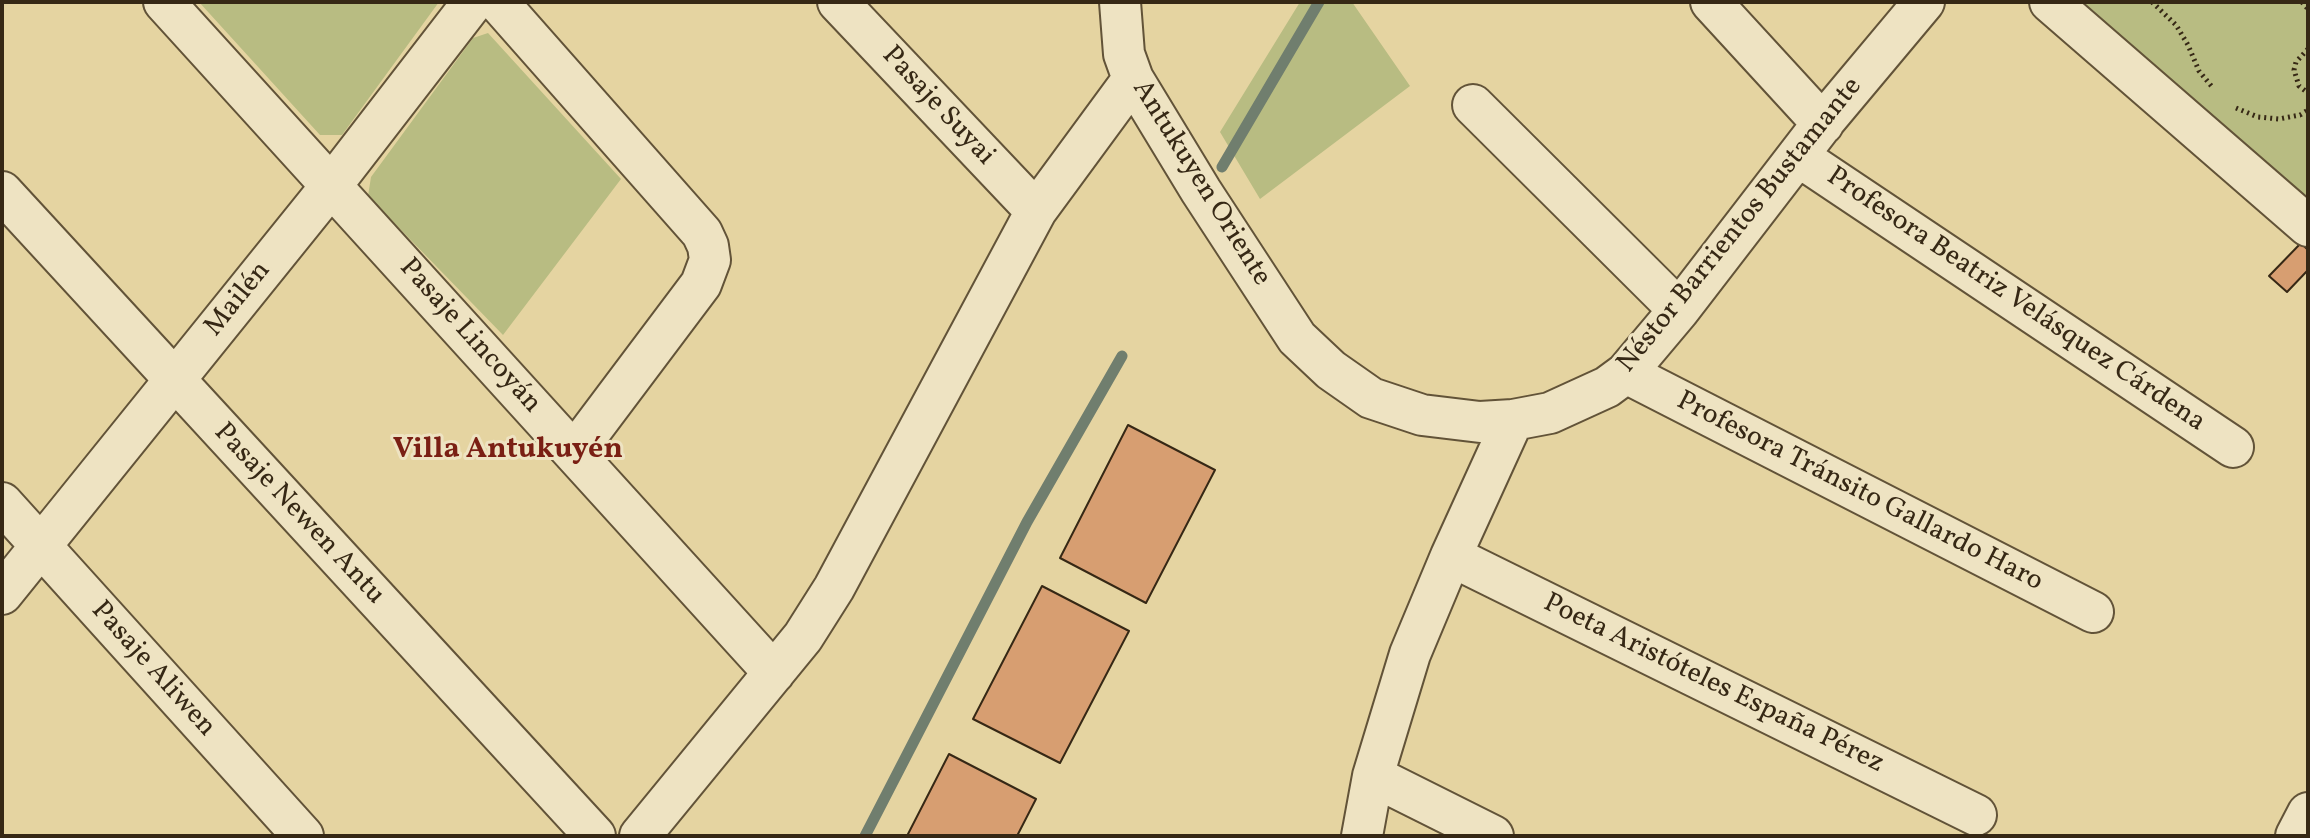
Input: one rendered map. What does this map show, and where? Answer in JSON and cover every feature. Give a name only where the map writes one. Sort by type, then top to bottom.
[{"type":"street","name":"Pasaje Lincoyán","points":[[164,2],[774,673]]},
{"type":"street","name":"Mailén","points":[[2,594],[331,186],[473,2]]},
{"type":"street","points":[[498,2],[702,233],[708,246],[710,260],[701,284],[574,453]]},
{"type":"street","name":"Pasaje Suyai","points":[[838,2],[1036,211]]},
{"type":"street","name":"Antukuyen Oriente","points":[[1120,2],[1124,54],[1133,79],[1201,191],[1297,338],[1313,353]]},
{"type":"street","points":[[1711,2],[1823,124]]},
{"type":"street","name":"Néstor Barrientos Bustamante","points":[[1313,353],[1349,384],[1371,398],[1422,415],[1448,419],[1480,422],[1550,413],[1607,387],[1626,373],[1679,310],[1823,124],[1924,2]]},
{"type":"street","points":[[2050,2],[2308,226]]},
{"type":"street","points":[[654,830],[803,637],[834,588],[1036,211],[1133,79]]},
{"type":"street","points":[[1473,105],[1679,310]]},
{"type":"street","name":"Profesora Beatriz Velásquez Cárdena","points":[[1798,156],[2233,447]]},
{"type":"street","name":"Pasaje Newen Antu","points":[[2,192],[595,836]]},
{"type":"street","name":"Profesora Tránsito Gallardo Haro","points":[[1626,373],[2093,612]]},
{"type":"street","points":[[1362,836],[1373,776],[1410,654],[1513,420]]},
{"type":"street","name":"Pasaje Aliwen","points":[[2,503],[303,836]]},
{"type":"street","name":"Poeta Aristóteles España Pérez","points":[[1451,556],[1976,815]]},
{"type":"street","points":[[1373,776],[1493,836]]},
{"type":"street","points":[[2296,836],[2308,813]]},
{"type":"path","points":[[2152,2],[2176,25],[2199,71],[2213,88]]},
{"type":"path","points":[[2302,2],[2308,9]]},
{"type":"path","points":[[2308,49],[2296,62],[2294,70],[2299,86],[2308,93]]},
{"type":"path","points":[[2225,98],[2236,108],[2258,117],[2279,119],[2300,115],[2308,110]]},
{"type":"green space","points":[[199,2],[439,2],[342,135],[320,135]]},
{"type":"green space","points":[[1300,2],[1352,2],[1410,86],[1260,199],[1220,132]]},
{"type":"green space","points":[[2076,2],[2308,2],[2308,201]]},
{"type":"green space","points":[[488,33],[621,179],[503,335],[368,196],[371,177],[473,38]]},
{"type":"building","points":[[2301,243],[2308,250],[2308,270],[2287,292],[2269,276]]},
{"type":"building","points":[[1128,425],[1215,470],[1146,603],[1060,558]]},
{"type":"building","points":[[1042,586],[1129,631],[1060,763],[973,719]]},
{"type":"building","points":[[949,754],[1036,799],[1017,836],[907,836]]},
{"type":"waterway","points":[[1222,167],[1319,2]]},
{"type":"waterway","points":[[865,836],[1027,522],[1122,356]]},
{"type":"district","name":"Villa Antukuyén","points":[[508,451]]}]
